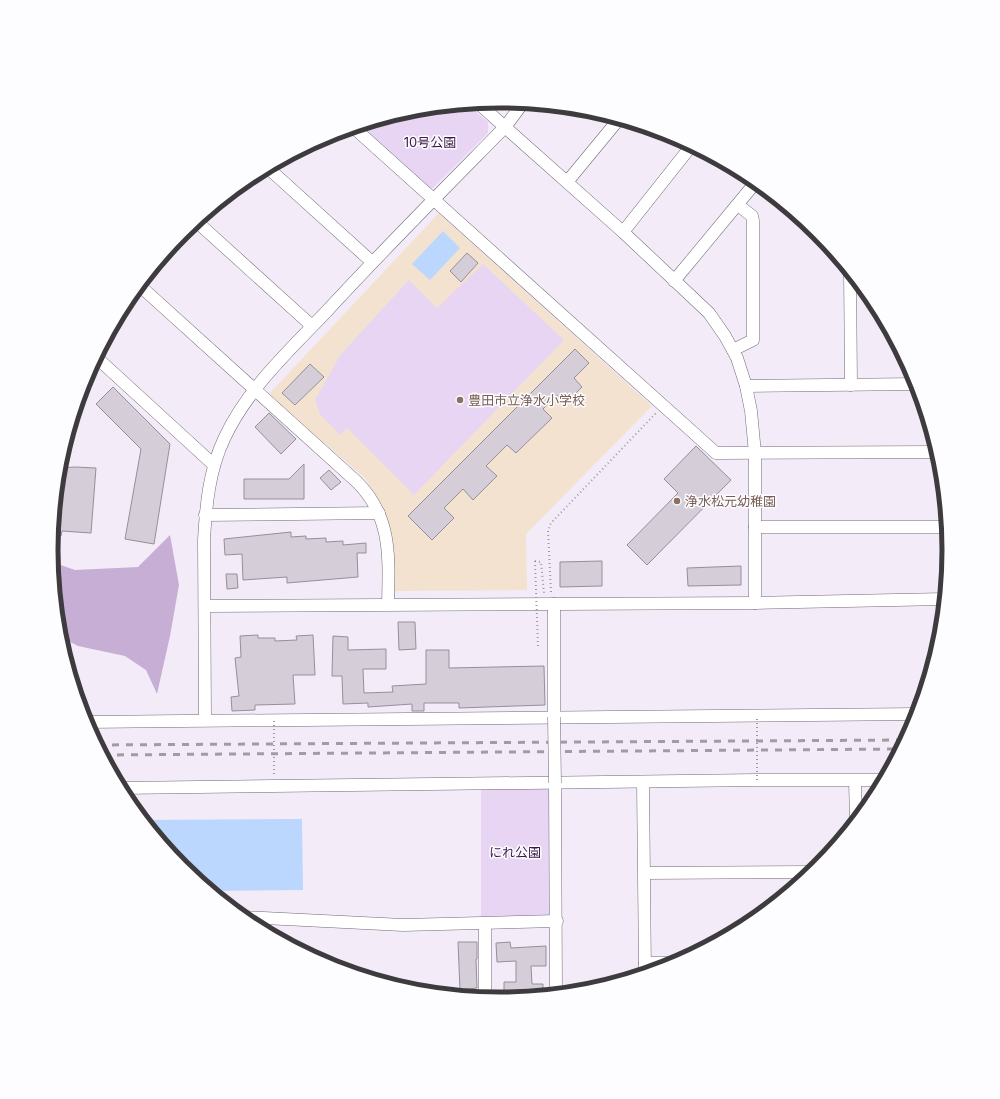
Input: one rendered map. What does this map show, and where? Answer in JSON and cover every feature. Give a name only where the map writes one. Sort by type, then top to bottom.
[{"type":"street","points":[[484,108],[623,232],[709,313],[733,350],[746,386],[751,411],[755,453],[755,603]]},
{"type":"street","points":[[205,720],[204,540],[206,515],[214,465],[230,428],[254,389],[372,262],[505,126],[519,108]]},
{"type":"street","points":[[567,182],[614,123]]},
{"type":"street","points":[[358,131],[716,453],[931,452]]},
{"type":"street","points":[[623,232],[688,150]]},
{"type":"street","points":[[272,171],[372,262]]},
{"type":"street","points":[[674,281],[752,187]]},
{"type":"street","points":[[733,350],[753,340],[753,221],[752,216],[738,205]]},
{"type":"street","points":[[200,225],[312,326]]},
{"type":"street","points":[[850,279],[851,385]]},
{"type":"street","points":[[143,289],[356,482],[372,499],[379,513],[388,546],[388,604]]},
{"type":"street","points":[[101,361],[214,465]]},
{"type":"street","points":[[746,386],[910,384]]},
{"type":"street","points":[[206,515],[379,513]]},
{"type":"street","points":[[755,527],[941,528]]},
{"type":"street","points":[[553,599],[557,922],[556,988]]},
{"type":"street","points":[[205,606],[388,604],[553,599],[755,603],[939,599]]},
{"type":"street","points":[[93,722],[910,714]]},
{"type":"street","points":[[128,788],[643,783],[756,780],[877,780]]},
{"type":"street","points":[[855,781],[856,812]]},
{"type":"street","points":[[643,783],[645,967]]},
{"type":"street","points":[[645,873],[802,872]]},
{"type":"street","points":[[255,918],[403,925],[557,922]]},
{"type":"street","points":[[485,924],[485,991]]},
{"type":"path","points":[[553,599],[548,531],[551,523],[664,405]]},
{"type":"path","points":[[538,647],[535,561],[541,562],[544,594]]},
{"type":"path","points":[[756,780],[757,716]]},
{"type":"path","points":[[274,721],[274,776]]},
{"type":"shaded area","name":"豊田市立浄水小学校","points":[[439,213],[652,406],[526,534],[527,590],[393,591],[392,541],[384,508],[365,478],[268,395]]},
{"type":"shaded area","points":[[170,535],[179,585],[170,636],[157,694],[146,670],[125,656],[78,646],[67,640],[66,636],[59,564],[75,570],[138,567]]},
{"type":"green space","name":"10号公園","points":[[472,108],[488,122],[488,133],[431,190],[362,130],[414,116]]},
{"type":"green space","points":[[483,264],[564,340],[414,495],[347,428],[340,435],[320,414],[315,400],[341,354],[409,280],[437,308]]},
{"type":"green space","name":"にれ公園","points":[[549,787],[550,916],[481,918],[481,788]]},
{"type":"water","points":[[443,231],[460,248],[430,280],[412,264]]},
{"type":"water","points":[[302,819],[303,890],[220,891],[187,862],[150,820]]},
{"type":"building","points":[[467,253],[478,263],[461,282],[450,271]]},
{"type":"building","points":[[575,349],[589,363],[574,378],[582,387],[565,404],[557,395],[543,409],[552,418],[516,453],[507,445],[486,466],[497,476],[473,500],[463,489],[444,508],[454,518],[432,540],[408,516]]},
{"type":"building","points":[[310,364],[324,377],[295,405],[282,393]]},
{"type":"building","points":[[113,387],[170,444],[154,544],[125,539],[141,449],[96,404]]},
{"type":"building","points":[[269,413],[296,439],[281,454],[255,427]]},
{"type":"building","points":[[696,446],[731,480],[647,565],[627,545],[678,493],[664,479]]},
{"type":"building","points":[[304,464],[304,499],[244,499],[244,479],[289,479]]},
{"type":"building","points":[[65,468],[96,468],[91,533],[62,531],[61,536],[59,535]]},
{"type":"building","points":[[329,470],[341,482],[331,490],[320,478]]},
{"type":"building","points":[[291,532],[291,537],[306,536],[306,539],[326,538],[326,542],[343,541],[343,545],[366,543],[366,553],[357,553],[358,577],[287,583],[287,577],[243,580],[242,554],[225,555],[224,539]]},
{"type":"building","points":[[602,561],[602,586],[560,587],[560,562]]},
{"type":"building","points":[[741,566],[741,585],[688,586],[687,568]]},
{"type":"building","points":[[226,574],[237,574],[238,588],[227,589]]},
{"type":"building","points":[[398,622],[415,622],[416,649],[399,650]]},
{"type":"building","points":[[258,635],[258,638],[275,638],[275,641],[297,640],[296,636],[313,635],[315,675],[293,675],[295,704],[255,705],[255,710],[232,711],[231,697],[239,696],[235,658],[241,657],[240,636]]},
{"type":"building","points":[[333,636],[348,637],[348,650],[386,649],[386,669],[363,669],[364,693],[393,692],[392,686],[426,684],[426,650],[449,650],[449,668],[544,666],[545,705],[459,708],[459,703],[424,703],[424,711],[412,711],[412,704],[368,707],[368,703],[343,704],[342,676],[332,676]]},
{"type":"building","points":[[458,942],[477,942],[477,988],[460,990]]},
{"type":"building","points":[[510,942],[511,948],[546,946],[546,966],[531,966],[532,984],[543,984],[543,990],[504,992],[504,982],[516,982],[516,961],[497,962],[496,943]]},
{"type":"railway","points":[[104,745],[898,740]]},
{"type":"railway","points":[[109,755],[894,749]]},
{"type":"place","name":"豊田市立浄水小学校","points":[[460,400]]},
{"type":"place","name":"浄水松元幼稚園","points":[[677,501]]}]
